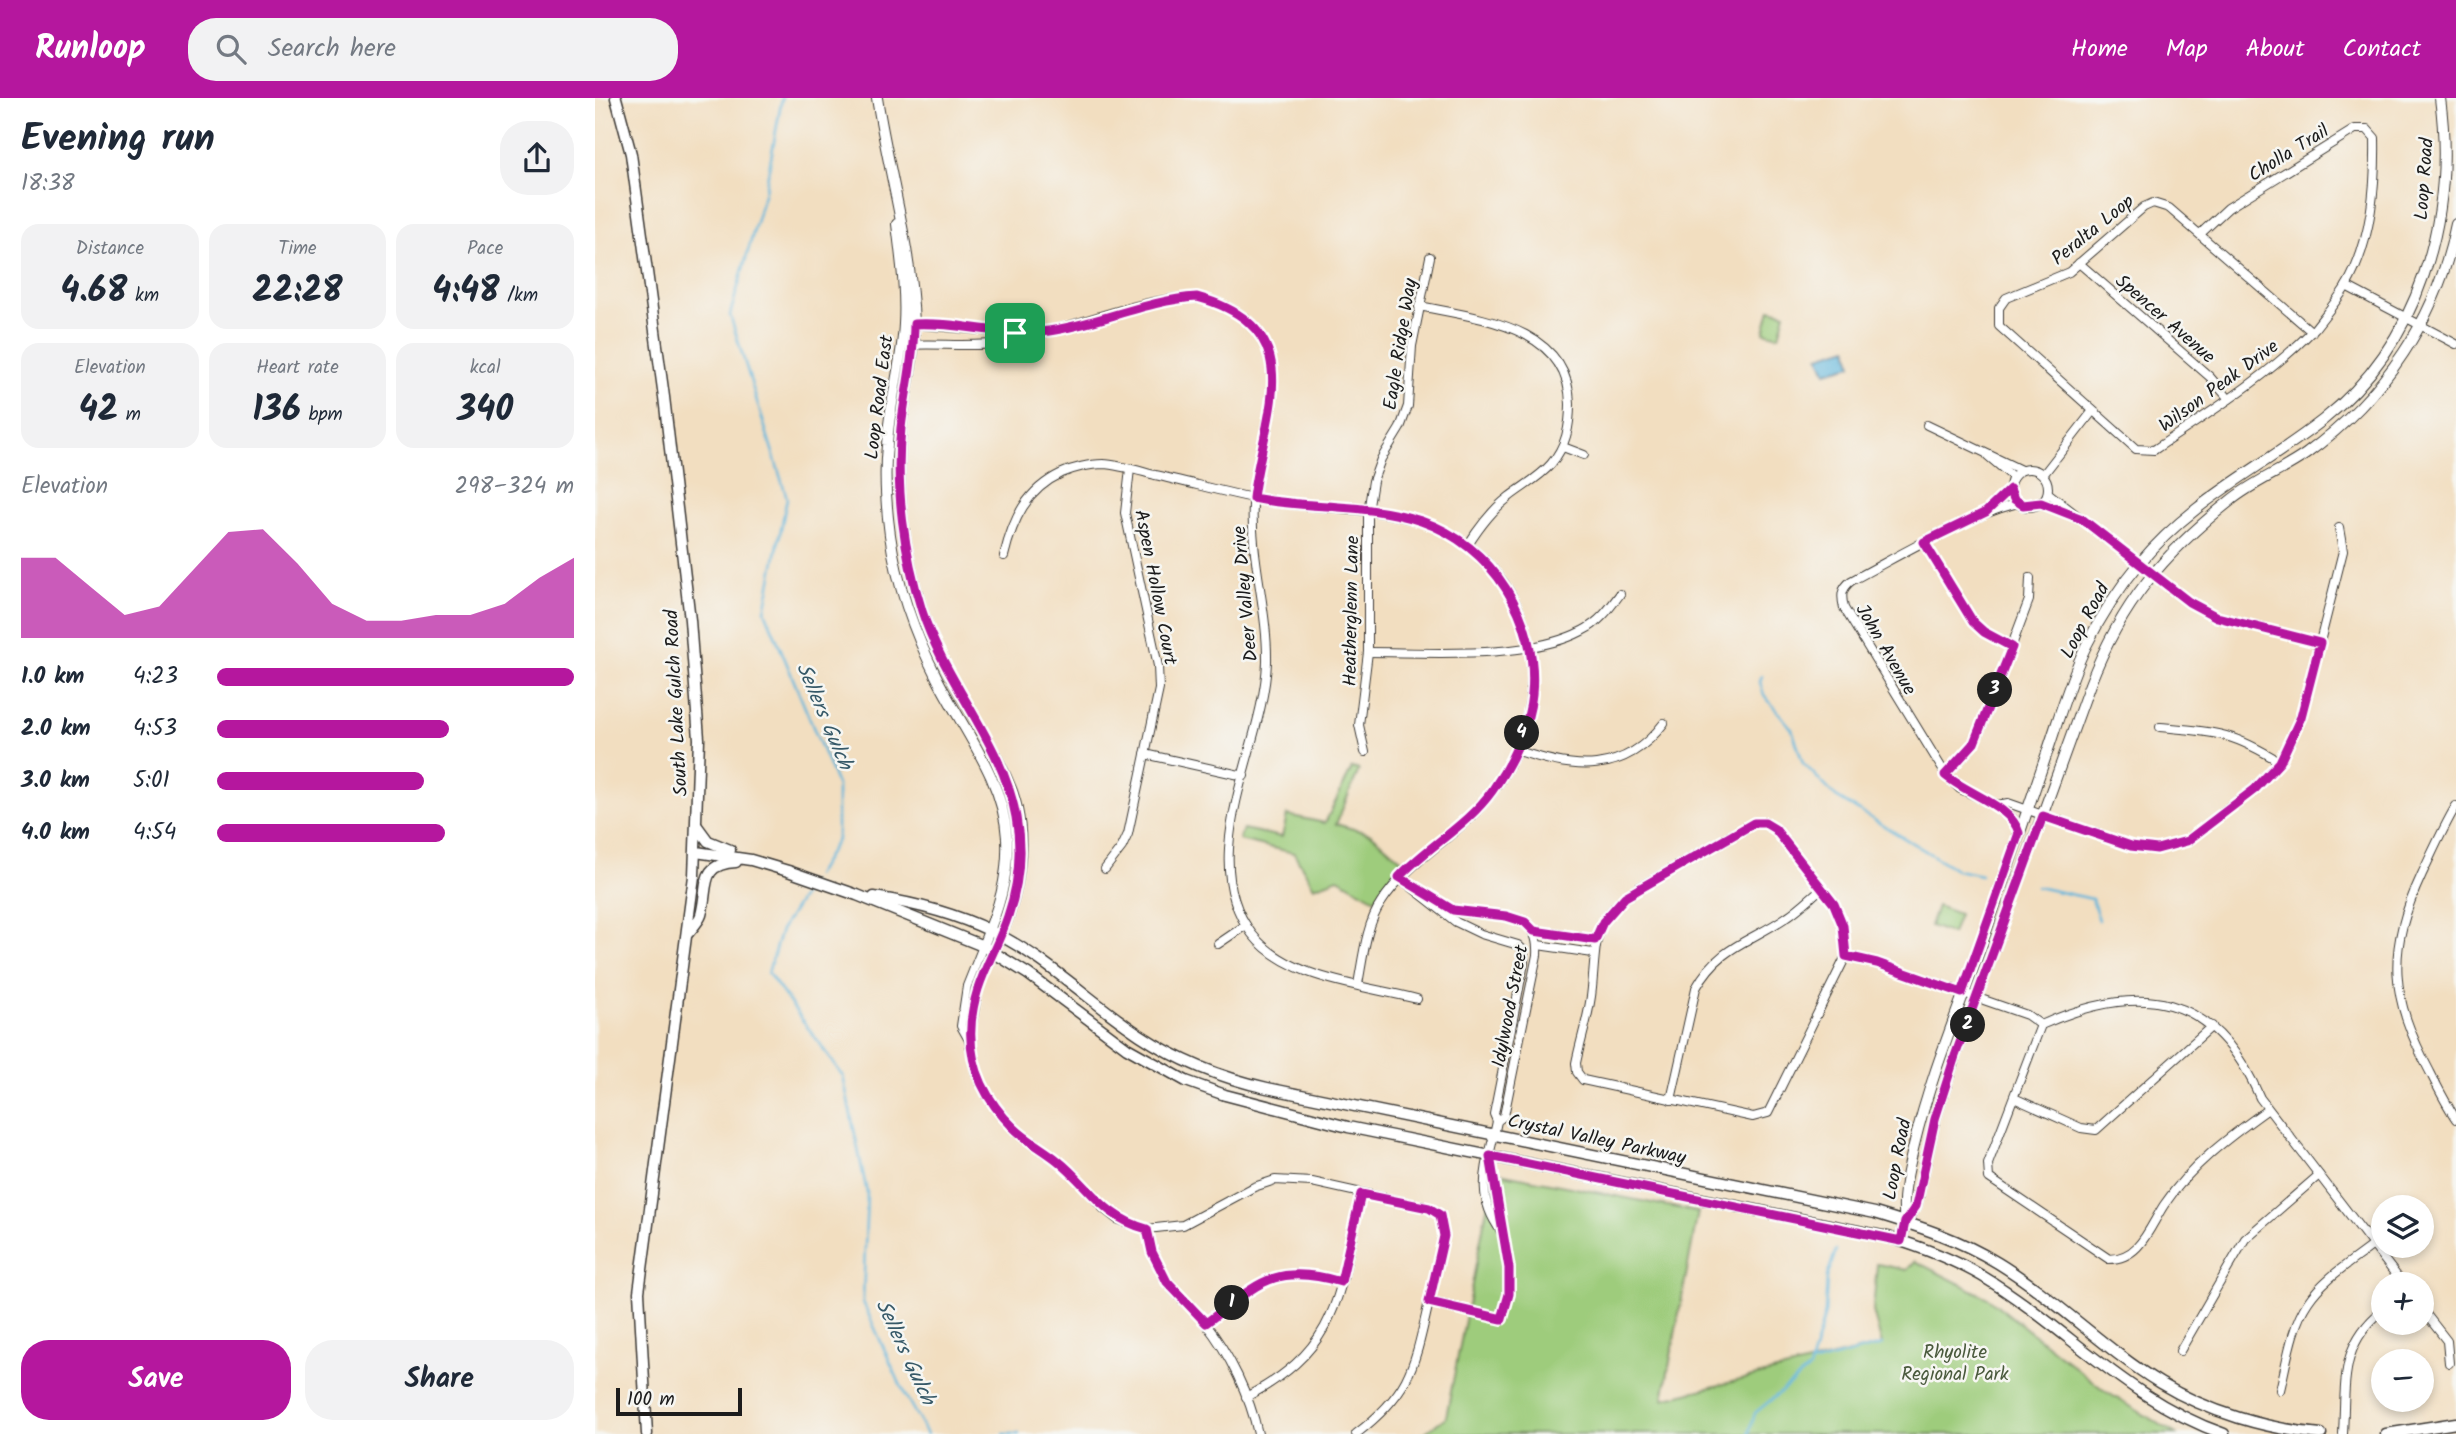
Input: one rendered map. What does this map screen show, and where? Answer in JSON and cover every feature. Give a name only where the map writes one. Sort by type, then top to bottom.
[{"type":"main road","name":"South Lake Gulch Road","points":[[616,98],[631,154],[664,397],[690,620],[699,739],[696,852],[687,935],[639,1292],[647,1434]]},
{"type":"main road","points":[[697,826],[715,846],[743,853],[751,860]]},
{"type":"main road","name":"Crystal Valley Parkway","points":[[696,852],[751,860],[788,871],[857,895],[988,948],[1127,1048],[1205,1088],[1348,1127],[1901,1241],[1982,1276],[2141,1394],[2171,1412],[2224,1434]]},
{"type":"main road","points":[[687,935],[701,917],[708,875],[713,868],[722,863],[751,860]]},
{"type":"main road","name":"Crystal Valley Parkway","points":[[857,895],[918,906],[989,930],[1142,1037],[1203,1069],[1247,1084],[1905,1222],[1956,1241],[1996,1262],[2124,1358],[2181,1394],[2241,1419],[2321,1434]]},
{"type":"main road","points":[[2386,1434],[2456,1423]]},
{"type":"street","name":"Loop Road East","points":[[877,98],[910,259],[909,324],[914,345],[901,429],[899,476],[905,537],[922,611],[932,635],[1007,779],[1020,850],[1016,885],[1001,936],[988,948]]},
{"type":"street","name":"Loop Road","points":[[1905,1222],[1902,1203],[1924,1104],[2084,650],[2116,593],[2140,562],[2209,496],[2326,418],[2373,369],[2406,317],[2429,265],[2443,202],[2445,150],[2440,98]]},
{"type":"street","name":"Cholla Trail","points":[[2200,234],[2228,208],[2355,129],[2367,129],[2375,138],[2371,205],[2363,242],[2346,286]]},
{"type":"street","name":"Peralta Loop","points":[[2092,412],[2003,331],[1998,320],[1999,308],[2006,298],[2060,276],[2079,263],[2153,202],[2165,205],[2312,332]]},
{"type":"street","name":"Loop Road","points":[[1905,1222],[1916,1206],[1935,1119],[2043,816],[2114,627],[2153,573],[2193,532],[2232,499],[2305,455],[2363,405],[2397,364],[2421,325],[2444,272],[2456,224]]},
{"type":"street","name":"Eagle Ridge Way","points":[[1368,512],[1373,481],[1381,459],[1400,428],[1408,405],[1412,346],[1430,257]]},
{"type":"street","name":"Spencer Avenue","points":[[2079,263],[2210,377],[2229,399]]},
{"type":"street","points":[[2346,286],[2456,344]]},
{"type":"street","name":"Wilson Peak Drive","points":[[2092,412],[2136,449],[2145,452],[2154,450],[2269,373],[2312,332],[2346,286]]},
{"type":"street","name":"Deer Valley Drive","points":[[1048,332],[1157,302],[1188,298],[1213,302],[1232,310],[1248,322],[1262,339],[1269,355],[1274,380],[1253,498],[1252,519],[1267,658],[1228,849],[1227,867],[1234,901],[1246,925],[1267,949],[1285,963],[1310,973],[1417,999]]},
{"type":"street","points":[[1419,306],[1506,325],[1542,345],[1565,378],[1570,398],[1563,446],[1551,464],[1489,514],[1468,545]]},
{"type":"street","name":"Loop Road East","points":[[909,324],[902,346],[887,444],[890,536],[901,590],[916,629],[937,678],[997,788],[1002,809],[1007,837],[1006,871],[1001,902],[989,930],[988,948]]},
{"type":"street","points":[[909,324],[1015,333],[1048,332]]},
{"type":"street","points":[[902,346],[1003,343],[1048,332]]},
{"type":"street","points":[[2043,475],[2092,412]]},
{"type":"street","points":[[1927,425],[2021,470],[2033,469],[2043,475],[2048,493],[2189,602],[2217,617],[2320,643]]},
{"type":"street","points":[[1563,446],[1584,455]]},
{"type":"street","points":[[1975,446],[2013,477]]},
{"type":"street","points":[[1004,556],[1017,512],[1045,483],[1082,467],[1103,464],[1253,498],[1419,520],[1468,545],[1499,576],[1518,607],[1528,646],[1532,695],[1528,717],[1516,750],[1479,808],[1399,877],[1378,906],[1366,943],[1358,984]]},
{"type":"street","name":"Aspen Hollow Court","points":[[1105,869],[1122,847],[1128,834],[1159,689],[1158,666],[1125,513],[1130,469]]},
{"type":"street","points":[[2021,470],[2013,477],[2010,489],[2018,503],[2032,506],[2041,503],[2048,493]]},
{"type":"street","name":"John Avenue","points":[[1986,512],[2010,489]]},
{"type":"street","name":"John Avenue","points":[[2018,503],[1986,512],[1924,542],[1851,581],[1844,587],[1841,597],[1844,608],[1945,775],[1961,789],[1997,805],[2013,819],[2019,833]]},
{"type":"street","points":[[2041,503],[2082,519]]},
{"type":"street","name":"Heatherglenn Lane","points":[[1365,751],[1359,725],[1368,652],[1368,512]]},
{"type":"street","name":"John Avenue","points":[[1997,805],[2008,803],[2131,846],[2157,849],[2187,841],[2255,789],[2280,762],[2301,717],[2343,551],[2339,528]]},
{"type":"street","points":[[1924,542],[1973,622],[1984,632],[2012,647]]},
{"type":"street","points":[[1945,775],[1974,743],[2029,600],[2030,578]]},
{"type":"street","points":[[1368,652],[1472,653],[1528,646],[1583,631],[1604,616],[1620,594]]},
{"type":"street","points":[[1516,750],[1547,761],[1575,766],[1599,764],[1625,757],[1649,743],[1664,723]]},
{"type":"street","points":[[2160,727],[2222,732],[2251,744],[2280,762]]},
{"type":"street","points":[[1145,754],[1244,776]]},
{"type":"street","points":[[2456,806],[2445,824],[2404,916],[2396,965],[2404,1016],[2414,1043],[2456,1119]]},
{"type":"street","points":[[1754,823],[1765,823],[1775,829],[1822,888],[1834,904],[1843,926],[1846,956],[1767,1112],[1753,1117],[1671,1100],[1593,1083],[1577,1072],[1576,1063],[1592,989],[1595,940],[1603,922],[1625,897],[1754,823]]},
{"type":"street","name":"Idylwood Street","points":[[1399,877],[1468,929],[1518,945],[1524,951],[1524,963],[1494,1114],[1497,1121],[1495,1135],[1483,1172],[1490,1217],[1501,1231],[1509,1268],[1509,1294],[1502,1319],[1429,1302]]},
{"type":"street","points":[[1671,1100],[1696,988],[1705,972],[1716,958],[1788,916],[1822,888]]},
{"type":"street","name":"Idylwood Street","points":[[1422,894],[1453,910],[1517,919],[1534,931],[1538,945],[1503,1116],[1497,1121]]},
{"type":"street","points":[[1218,944],[1246,925]]},
{"type":"street","points":[[1534,931],[1595,940]]},
{"type":"street","points":[[1538,945],[1593,953]]},
{"type":"street","points":[[988,948],[962,1007],[961,1026],[969,1040],[976,1073],[988,1097],[1015,1129],[1073,1173],[1103,1208],[1117,1219],[1147,1229],[1182,1225],[1254,1187],[1275,1180],[1312,1182],[1429,1208],[1440,1215],[1444,1236],[1414,1365],[1405,1386],[1380,1416],[1356,1434]]},
{"type":"street","points":[[1846,956],[1877,963],[2027,1015],[2041,1025]]},
{"type":"street","points":[[2268,1109],[2218,1144],[2194,1168],[2165,1203],[2134,1253],[2122,1259],[2109,1259],[1989,1178],[1988,1164],[2041,1025],[2077,1009],[2132,1001],[2184,1009],[2212,1026],[2241,1059],[2268,1109],[2371,1242]]},
{"type":"street","points":[[2014,1098],[2081,1128],[2096,1130],[2212,1026]]},
{"type":"street","points":[[2181,1351],[2245,1239],[2319,1175]]},
{"type":"street","points":[[1246,1397],[1277,1381],[1302,1361],[1323,1334],[1341,1282],[1361,1194]]},
{"type":"street","points":[[1901,1241],[1905,1222]]},
{"type":"street","points":[[1147,1229],[1152,1252],[1167,1282],[1206,1323],[1246,1397],[1258,1434]]},
{"type":"street","points":[[2280,1390],[2295,1330],[2308,1302],[2330,1279],[2371,1247]]},
{"type":"street","points":[[2383,1258],[2394,1272]]},
{"type":"street","points":[[1206,1323],[1265,1280],[1296,1273],[1341,1282]]},
{"type":"street","points":[[2343,1434],[2349,1357],[2358,1334],[2371,1322]]},
{"type":"street","points":[[2434,1324],[2447,1341],[2449,1363]]},
{"type":"green space","points":[[1770,309],[1785,313],[1779,336],[1764,332]]},
{"type":"green space","points":[[1352,768],[1359,770],[1336,824],[1371,834],[1403,861],[1375,899],[1338,878],[1314,887],[1294,853],[1239,840],[1243,829],[1282,837],[1287,815],[1325,823]]},
{"type":"green space","points":[[1937,906],[1959,914],[1952,934],[1930,926]]},
{"type":"green space","name":"Rhyolite Regional Park","points":[[1494,1172],[1698,1212],[1663,1399],[1882,1345],[1873,1311],[1877,1264],[1907,1270],[1915,1261],[1988,1298],[2105,1391],[2176,1434],[1423,1434],[1446,1417]]},
{"type":"water","points":[[1848,347],[1852,365],[1826,372],[1819,356]]},
{"type":"waterway","name":"Sellers Gulch","points":[[782,98],[765,191],[730,315],[787,498],[765,611],[837,785],[837,840],[815,876]]},
{"type":"waterway","points":[[1762,676],[1760,682],[1764,695],[1792,729],[1803,763],[1836,797],[1957,870],[1981,875]]},
{"type":"waterway","name":"Sellers Gulch","points":[[811,882],[781,930],[768,973],[843,1076],[867,1193],[863,1302],[905,1395],[927,1434]]},
{"type":"waterway","points":[[2037,887],[2092,899],[2099,920]]},
{"type":"waterway","points":[[1749,1434],[1755,1413],[1809,1369],[1825,1313],[1827,1277],[1836,1250]]},
{"type":"waterway","points":[[1811,1364],[1882,1345]]},
{"type":"waterway","name":"Sellers Gulch","points":[[1004,1434],[1019,1434]]},
{"type":"route","points":[[1197,297],[1232,310],[1248,322],[1262,339],[1274,371],[1270,416],[1253,498],[1419,520],[1468,545],[1499,576],[1518,607],[1528,646],[1532,695],[1528,717],[1516,750],[1494,789],[1479,808],[1399,877],[1422,894],[1463,913],[1506,916],[1525,922],[1534,931],[1595,940],[1603,922],[1625,897],[1754,823],[1765,823],[1775,829],[1834,904],[1843,926],[1846,956],[1877,963],[1962,993],[1986,933],[2019,833],[2013,819],[1997,805],[1961,789],[1945,775],[1961,761],[1974,743],[2012,647],[1984,632],[1973,622],[1924,542],[1986,512],[2010,489],[2011,495],[2018,503],[2032,506],[2041,503],[2082,519],[2189,602],[2217,617],[2320,643],[2301,717],[2280,762],[2255,789],[2187,841],[2157,849],[2131,846],[2043,816],[1955,1056],[1930,1136],[1916,1206],[1905,1222],[1901,1241],[1490,1156],[1509,1268],[1509,1294],[1502,1319],[1429,1302],[1444,1236],[1444,1224],[1440,1215],[1429,1208],[1361,1194],[1341,1282],[1296,1273],[1265,1280],[1206,1323],[1167,1282],[1152,1252],[1147,1229],[1117,1219],[1103,1208],[1073,1173],[1015,1129],[988,1097],[976,1073],[969,1040],[978,989],[1013,901],[1019,866],[1019,833],[1007,779],[942,659],[922,611],[905,537],[899,476],[901,429],[914,345],[914,324],[1015,333],[1048,332],[1179,298],[1197,297]]}]
